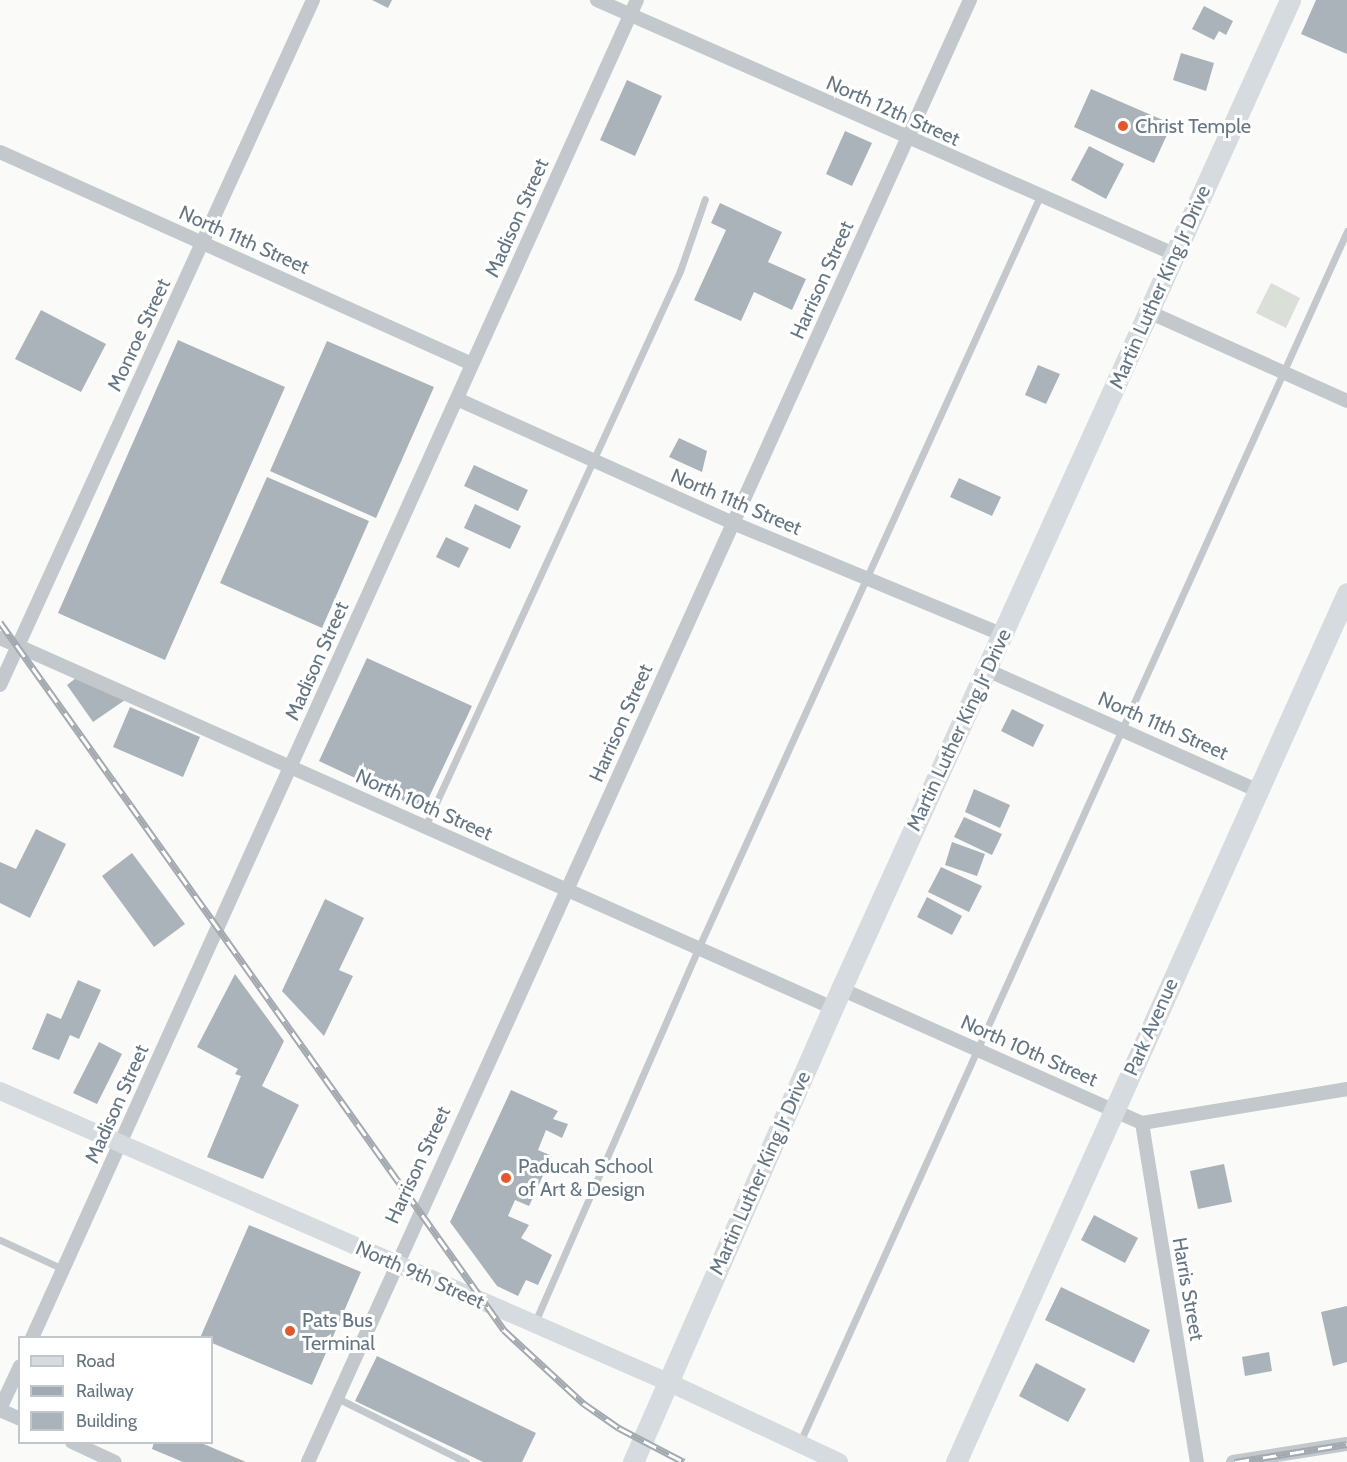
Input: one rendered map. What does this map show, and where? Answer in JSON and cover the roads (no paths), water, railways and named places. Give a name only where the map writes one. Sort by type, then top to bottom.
[{"type":"main road","name":"Martin Luther King Jr Drive","points":[[633,1462],[837,998],[1290,0]]},
{"type":"main road","name":"Park Avenue","points":[[956,1462],[1347,593]]},
{"type":"street","name":"Monroe Street","points":[[0,686],[313,0]]},
{"type":"street","name":"North 12th Street","points":[[597,0],[907,139],[1174,254]]},
{"type":"street","name":"Madison Street","points":[[33,1336],[637,0]]},
{"type":"street","name":"Harrison Street","points":[[308,1462],[395,1263],[567,891],[970,0]]},
{"type":"street","name":"North 11th Street","points":[[0,152],[472,364]]},
{"type":"street","points":[[1149,312],[1347,401]]},
{"type":"street","name":"North 11th Street","points":[[457,399],[733,523],[1003,635]]},
{"type":"street","name":"North 10th Street","points":[[0,638],[698,949],[980,1050],[1142,1123]]},
{"type":"street","name":"North 11th Street","points":[[987,670],[1257,790]]},
{"type":"street","points":[[1142,1123],[1347,1089]]},
{"type":"street","name":"North 9th Street","points":[[0,1091],[668,1382],[839,1462]]},
{"type":"street","name":"Harris Street","points":[[1142,1123],[1197,1462]]},
{"type":"street","points":[[18,1370],[0,1410],[18,1418]]},
{"type":"street","points":[[74,1444],[115,1462]]},
{"type":"street","points":[[1233,1462],[1347,1444]]},
{"type":"lane","points":[[533,1325],[698,949],[1040,196]]},
{"type":"lane","points":[[425,827],[595,461],[680,271],[705,199]]},
{"type":"lane","points":[[799,1444],[980,1050],[1347,231]]},
{"type":"lane","points":[[0,1240],[63,1269]]},
{"type":"lane","points":[[336,1397],[466,1462]]},
{"type":"railway","points":[[0,622],[504,1330],[583,1403],[619,1428],[684,1462]]},
{"type":"railway","points":[[1235,1462],[1347,1444]]},
{"type":"place","name":"Christ Temple","points":[[1123,126]]},
{"type":"place","name":"Paducah School of Art & Design","points":[[506,1178]]},
{"type":"place","name":"Pats Bus Terminal","points":[[290,1331]]}]
